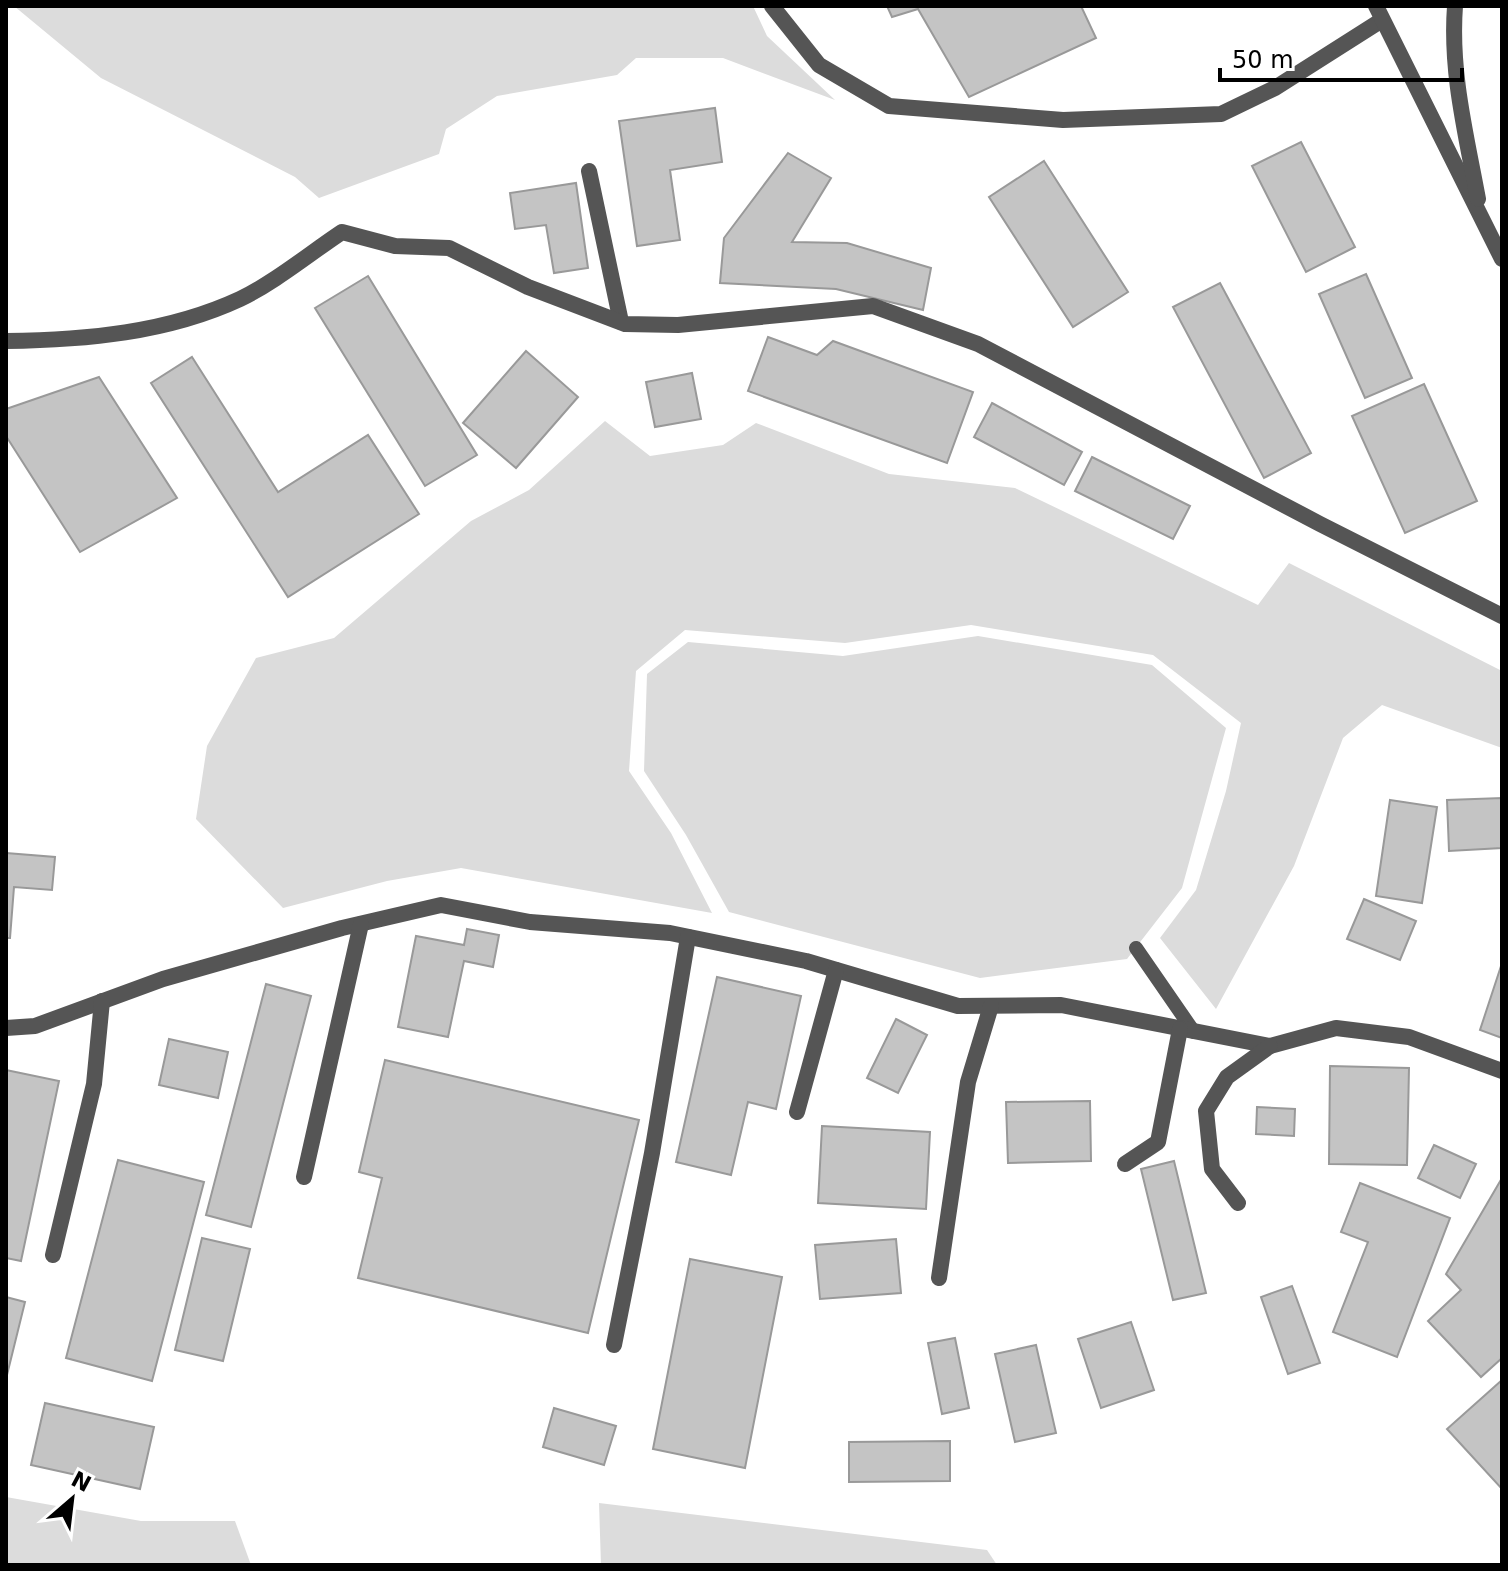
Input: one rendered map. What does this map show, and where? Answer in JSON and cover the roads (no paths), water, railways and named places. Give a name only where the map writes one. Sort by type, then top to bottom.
[{"type":"street","points":[[772,6],[819,65],[889,106],[1063,120],[1221,114],[1275,88],[1379,13],[1502,259]]},
{"type":"street","points":[[1455,6],[1452,43],[1458,97],[1483,220]]},
{"type":"street","points":[[589,171],[621,322]]},
{"type":"street","points":[[6,341],[55,341],[164,327],[241,298],[342,232],[395,246],[449,248],[528,287],[621,322],[678,325],[873,306],[978,344],[1502,616]]},
{"type":"street","points":[[6,1028],[35,1026],[163,979],[441,905],[530,922],[688,937],[836,970],[958,1006],[1061,1005],[1270,1046]]},
{"type":"street","points":[[304,1177],[361,924]]},
{"type":"street","points":[[614,1345],[652,1153],[688,937]]},
{"type":"street","points":[[797,1112],[836,970]]},
{"type":"street","points":[[53,1255],[94,1084],[102,1001]]},
{"type":"street","points":[[939,1278],[968,1082],[991,1006]]},
{"type":"street","points":[[1238,1203],[1212,1169],[1206,1111],[1227,1077],[1270,1046],[1336,1028],[1409,1037],[1502,1071]]},
{"type":"street","points":[[1125,1164],[1158,1142],[1187,1031]]},
{"type":"lane","points":[[1136,948],[1187,1031]]}]
